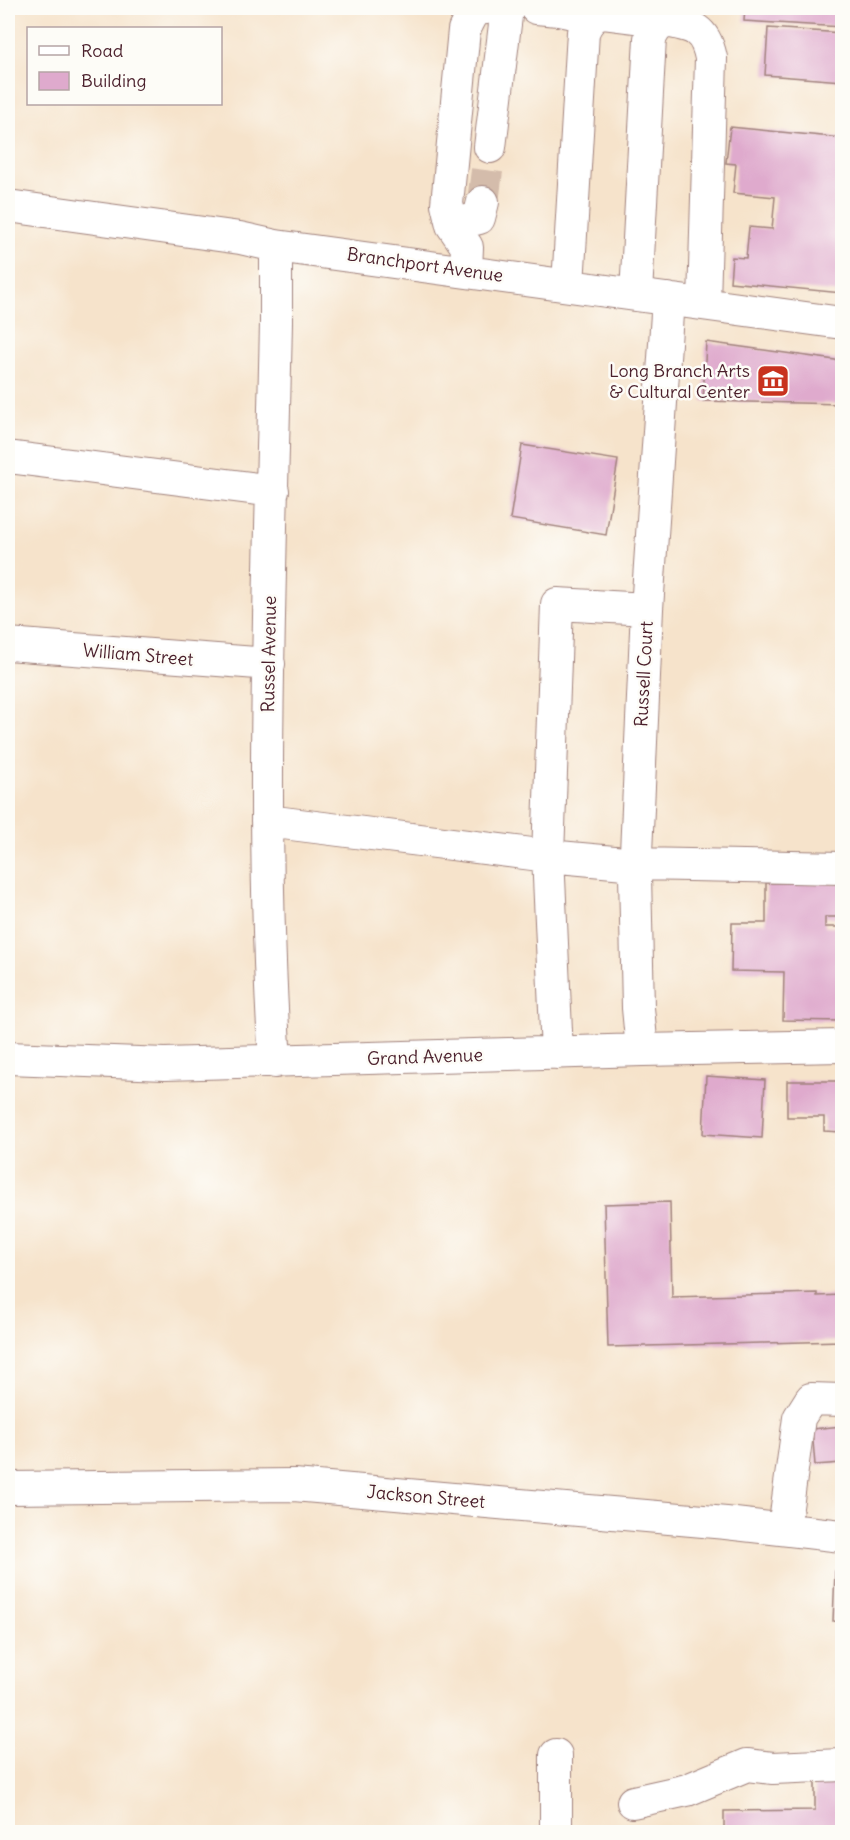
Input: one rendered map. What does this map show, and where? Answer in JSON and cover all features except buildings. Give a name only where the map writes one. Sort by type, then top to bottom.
[{"type":"street","points":[[466,271],[467,247],[452,225],[447,204],[464,30],[475,9],[486,8]]},
{"type":"street","points":[[490,147],[507,8]]},
{"type":"street","points":[[536,8],[602,13],[651,26],[689,26],[700,33],[708,43],[711,58],[704,303]]},
{"type":"street","points":[[568,285],[583,32],[593,12]]},
{"type":"street","points":[[636,294],[651,26]]},
{"type":"street","points":[[452,225],[479,218],[483,202]]},
{"type":"street","name":"Branchport Avenue","points":[[8,206],[240,238],[276,246],[843,323]]},
{"type":"street","name":"Russel Avenue","points":[[275,1062],[271,1001],[267,821],[276,246]]},
{"type":"street","name":"Russell Court","points":[[642,1050],[638,1008],[636,864],[647,609],[668,299]]},
{"type":"street","points":[[8,458],[273,491]]},
{"type":"street","points":[[557,1053],[548,856],[557,604],[647,609]]},
{"type":"street","name":"William Street","points":[[8,644],[269,664]]},
{"type":"street","points":[[267,821],[548,856],[636,864],[843,868]]},
{"type":"street","name":"Grand Avenue","points":[[8,1058],[165,1064],[843,1046]]},
{"type":"street","points":[[784,1529],[799,1418],[812,1399],[843,1400]]},
{"type":"street","name":"Jackson Street","points":[[8,1488],[294,1485],[843,1536]]},
{"type":"street","points":[[555,1833],[556,1755]]},
{"type":"street","points":[[633,1802],[687,1790],[747,1765],[773,1768],[843,1765]]},
{"type":"tunnel","points":[[483,202],[490,147]]},
{"type":"place","name":"Long Branch Arts & Cultural Center","points":[[773,381]]}]
